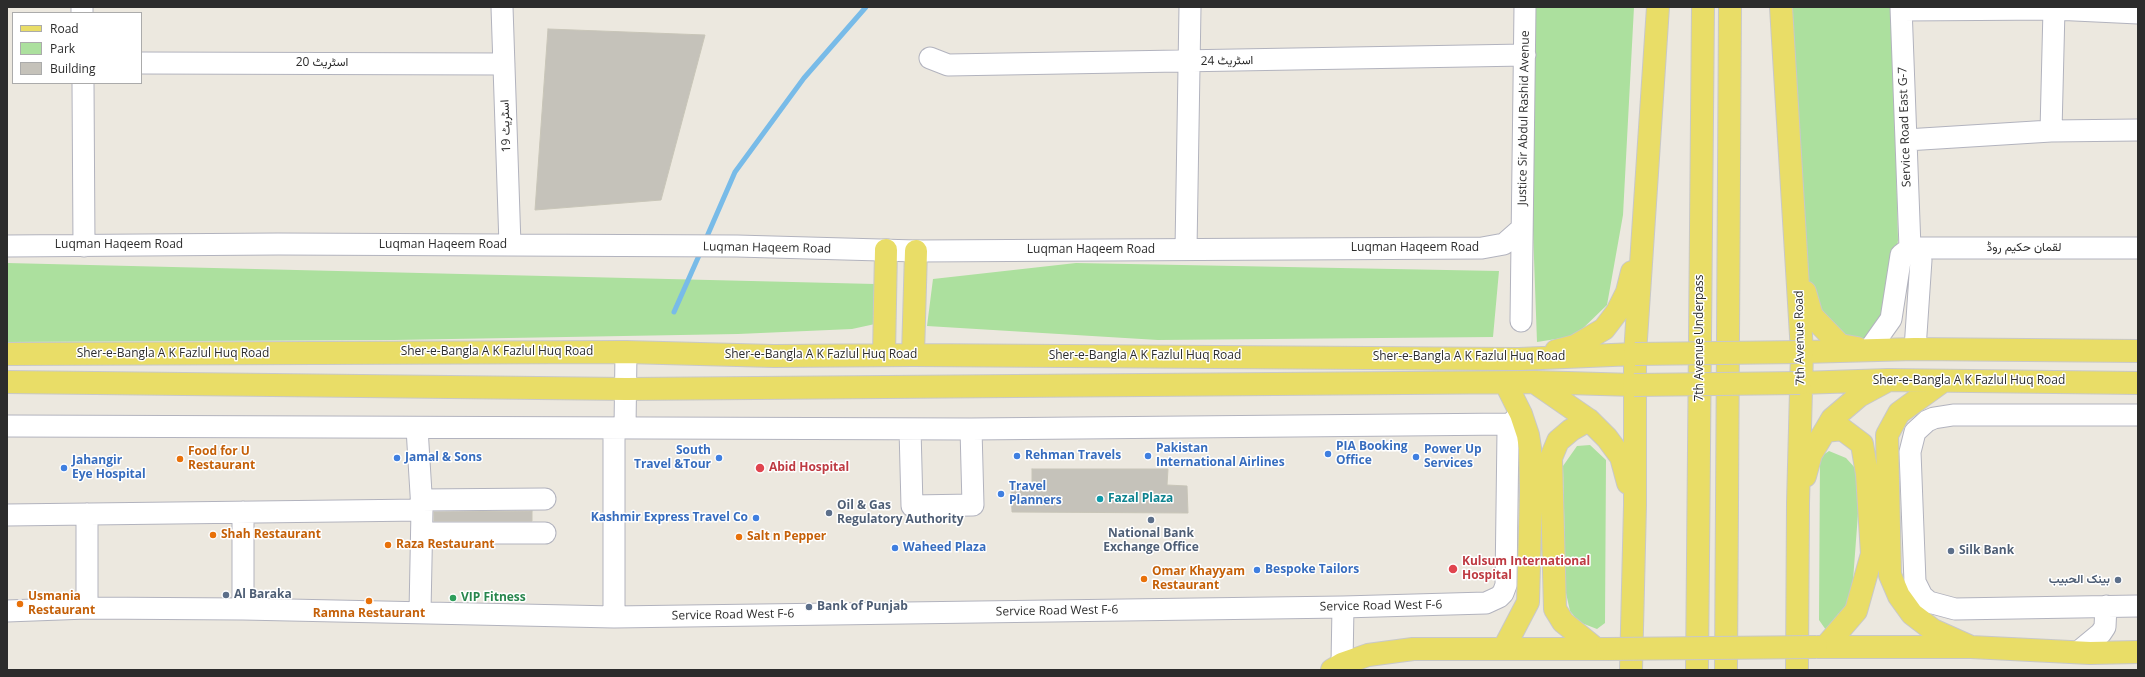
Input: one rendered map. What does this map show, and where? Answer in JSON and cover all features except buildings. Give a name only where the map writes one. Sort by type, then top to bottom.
[{"type":"main road","points":[[1631,670],[1635,505],[1635,354],[1658,7]]},
{"type":"main road","name":"7th Avenue Underpass","points":[[1697,670],[1703,7]]},
{"type":"main road","points":[[1726,670],[1730,7]]},
{"type":"main road","name":"7th Avenue Road","points":[[1782,7],[1802,352],[1800,382],[1798,503],[1797,670]]},
{"type":"main road","points":[[1519,359],[1575,346],[1604,329],[1617,312],[1627,292],[1642,240]]},
{"type":"main road","points":[[884,355],[886,250]]},
{"type":"main road","points":[[913,355],[916,250]]},
{"type":"main road","points":[[1798,272],[1812,316],[1840,345],[1869,350]]},
{"type":"main road","points":[[1802,352],[1869,350],[2138,351]]},
{"type":"main road","name":"Sher-e-Bangla A K Fazlul Huq Road","points":[[7,354],[626,352],[774,356],[913,355],[1519,359],[1635,354],[1802,352]]},
{"type":"main road","points":[[1798,503],[1811,454],[1832,419],[1859,396],[1888,380]]},
{"type":"main road","name":"Sher-e-Bangla A K Fazlul Huq Road","points":[[1634,385],[1888,380],[2138,383]]},
{"type":"main road","points":[[1943,381],[1899,412],[1888,435],[1890,575],[1899,596],[1912,614],[1933,630],[1971,647]]},
{"type":"main road","points":[[7,382],[626,389],[1506,384],[1534,382],[1634,385]]},
{"type":"main road","points":[[1534,382],[1589,420],[1607,438],[1621,457],[1635,505]]},
{"type":"main road","points":[[1504,648],[1528,602],[1530,448],[1516,419],[1506,384]]},
{"type":"main road","points":[[1589,420],[1571,430],[1558,441],[1551,458],[1555,609],[1562,622],[1601,649]]},
{"type":"main road","points":[[1821,647],[1856,611],[1872,554],[1867,474],[1862,444],[1842,429],[1825,431]]},
{"type":"main road","points":[[1337,667],[1368,655],[1413,649],[1971,647],[2078,652],[2138,652]]},
{"type":"street","name":"اسٹریٹ 19","points":[[502,7],[510,245]]},
{"type":"street","points":[[1186,249],[1190,7]]},
{"type":"street","name":"Justice Sir Abdul Rashid Avenue","points":[[1521,321],[1525,7]]},
{"type":"street","points":[[1902,8],[2054,9],[2138,13]]},
{"type":"street","name":"Service Road East G-7","points":[[1902,8],[1910,248]]},
{"type":"street","points":[[2051,131],[2054,9]]},
{"type":"street","name":"اسٹریٹ 24","points":[[930,58],[948,65],[1525,55]]},
{"type":"street","name":"اسٹریٹ 20","points":[[142,63],[504,64]]},
{"type":"street","points":[[83,84],[84,246]]},
{"type":"street","points":[[1906,140],[2051,131],[2138,130]]},
{"type":"street","name":"Luqman Haqeem Road","points":[[7,246],[737,246],[886,250],[1482,248],[1504,244],[1521,229]]},
{"type":"street","points":[[1869,350],[1891,319],[1900,255],[1910,248],[1921,260],[1915,350]]},
{"type":"street","name":"لقمان حکیم روڈ","points":[[1910,248],[2138,248]]},
{"type":"street","points":[[614,617],[619,428],[626,389],[626,352]]},
{"type":"street","points":[[2138,415],[1953,415],[1927,421],[1915,432],[1911,441],[1914,570],[1916,582],[1922,596],[1937,605],[1955,609],[2138,606]]},
{"type":"street","points":[[7,426],[971,429],[1516,419]]},
{"type":"street","name":"Service Road West F-6","points":[[7,611],[87,608],[243,609],[614,617],[1343,607],[1486,603],[1504,593],[1506,585],[1507,444],[1516,419]]},
{"type":"street","points":[[418,428],[422,505],[420,612]]},
{"type":"street","points":[[910,429],[912,506],[973,505],[971,429]]},
{"type":"street","points":[[7,515],[242,512],[545,499]]},
{"type":"street","points":[[242,512],[243,609]]},
{"type":"street","points":[[87,514],[87,608]]},
{"type":"street","points":[[422,533],[545,533]]},
{"type":"street","points":[[2078,652],[2100,634],[2105,626],[2106,606]]},
{"type":"street","points":[[1337,667],[1343,607]]},
{"type":"green space","points":[[1525,7],[1634,7],[1623,215],[1607,305],[1575,336],[1537,342]]},
{"type":"green space","points":[[1781,7],[1892,7],[1898,240],[1892,291],[1883,320],[1868,344],[1843,339],[1812,316],[1807,283]]},
{"type":"green space","points":[[7,263],[875,284],[875,324],[852,329],[738,334],[394,340],[7,342]]},
{"type":"green space","points":[[1076,263],[1499,271],[1493,337],[1158,340],[927,326],[933,279]]},
{"type":"green space","points":[[1590,445],[1606,460],[1605,623],[1597,629],[1579,622],[1570,611],[1566,593],[1563,466],[1577,446]]},
{"type":"green space","points":[[1829,451],[1846,458],[1856,469],[1860,487],[1851,607],[1826,630],[1819,620],[1820,457]]},
{"type":"waterway","points":[[705,241],[735,172],[804,78],[866,7]]},
{"type":"waterway","points":[[674,312],[701,251]]},
{"type":"place","name":"PIA Booking Office","points":[[1328,454]]},
{"type":"place","name":"Rehman Travels","points":[[1017,456]]},
{"type":"place","name":"Pakistan International Airlines","points":[[1148,456]]},
{"type":"place","name":"Power Up Services","points":[[1416,457]]},
{"type":"place","name":"Jamal & Sons","points":[[397,458]]},
{"type":"place","name":"South Travel &Tour","points":[[719,458]]},
{"type":"place","name":"Food for U Restaurant","points":[[180,459]]},
{"type":"place","name":"Jahangir Eye Hospital","points":[[64,468]]},
{"type":"place","name":"Abid Hospital","points":[[760,468]]},
{"type":"place","name":"Travel Planners","points":[[1001,494]]},
{"type":"place","name":"Fazal Plaza","points":[[1100,499]]},
{"type":"place","name":"Oil & Gas Regulatory Authority","points":[[829,513]]},
{"type":"place","name":"Kashmir Express Travel Co","points":[[756,518]]},
{"type":"place","name":"National Bank Exchange Office","points":[[1151,520]]},
{"type":"place","name":"Shah Restaurant","points":[[213,535]]},
{"type":"place","name":"Salt n Pepper","points":[[739,537]]},
{"type":"place","name":"Raza Restaurant","points":[[388,545]]},
{"type":"place","name":"Waheed Plaza","points":[[895,548]]},
{"type":"place","name":"Silk Bank","points":[[1951,551]]},
{"type":"place","name":"Kulsum International Hospital","points":[[1453,569]]},
{"type":"place","name":"Bespoke Tailors","points":[[1257,570]]},
{"type":"place","name":"Omar Khayyam Restaurant","points":[[1144,579]]},
{"type":"place","name":"بينک الحبيب","points":[[2118,580]]},
{"type":"place","name":"Al Baraka","points":[[226,595]]},
{"type":"place","name":"VIP Fitness","points":[[453,598]]},
{"type":"place","name":"Ramna Restaurant","points":[[369,601]]},
{"type":"place","name":"Usmania Restaurant","points":[[20,604]]},
{"type":"place","name":"Bank of Punjab","points":[[809,607]]}]
